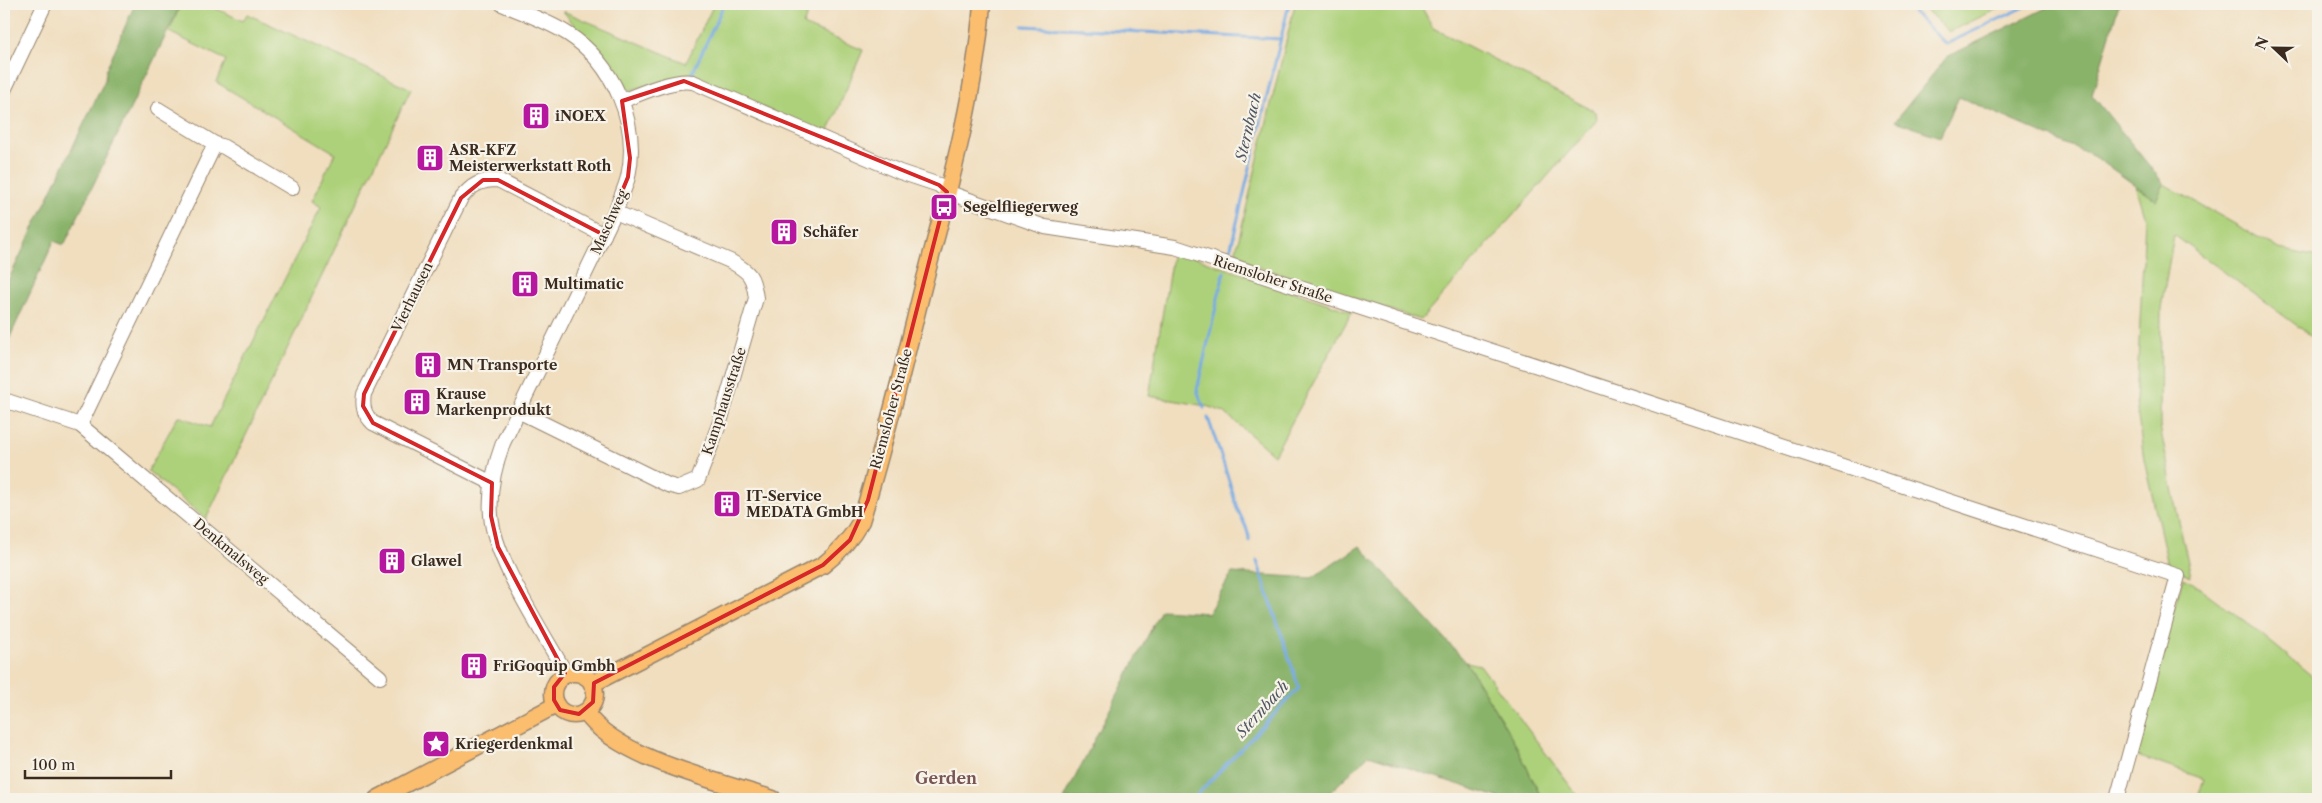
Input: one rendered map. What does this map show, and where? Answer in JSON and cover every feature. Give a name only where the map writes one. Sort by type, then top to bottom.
[{"type":"main road","name":"Riemsloher Straße","points":[[592,684],[823,565],[839,553],[850,540],[861,521],[947,192],[972,83],[978,50],[982,4]]},
{"type":"main road","points":[[578,673],[584,675],[592,684],[595,696],[585,712],[572,715],[560,710],[556,705],[553,694],[554,688],[556,682],[566,674],[578,673]]},
{"type":"main road","points":[[377,799],[556,705]]},
{"type":"main road","points":[[585,712],[590,719],[628,748],[653,760],[773,799]]},
{"type":"street","points":[[4,90],[45,4]]},
{"type":"street","name":"Maschweg","points":[[502,4],[549,24],[581,44],[606,71],[622,101],[628,127],[630,158],[628,177],[615,212],[503,443],[492,483],[491,516],[498,548],[566,674]]},
{"type":"street","points":[[622,101],[644,92],[684,81],[693,82],[900,172],[939,184],[947,192]]},
{"type":"street","points":[[158,109],[292,188]]},
{"type":"street","points":[[80,425],[215,144]]},
{"type":"street","name":"Vierhausen","points":[[492,483],[373,423],[366,416],[362,406],[364,394],[461,198],[470,187],[483,180],[498,180],[604,235]]},
{"type":"street","name":"Riemsloher Straße","points":[[947,192],[1045,227],[1175,247],[2178,576],[2117,799]]},
{"type":"street","name":"Kamphausstraße","points":[[518,411],[668,485],[679,488],[698,480],[720,422],[756,298],[754,283],[748,270],[615,212]]},
{"type":"street","name":"Denkmalsweg","points":[[4,400],[80,425],[380,677]]},
{"type":"highlighted area","points":[[684,81],[939,185],[947,192],[944,207],[868,500],[850,540],[823,565],[594,683],[593,702],[579,714],[560,710],[554,700],[554,687],[565,673],[498,547],[491,516],[492,483],[373,423],[363,406],[364,394],[461,198],[483,180],[498,180],[604,235],[628,177],[630,158],[622,101]]},
{"type":"green space","points":[[135,4],[181,4],[64,245],[54,241],[4,350],[4,289],[105,80],[106,70]]},
{"type":"green space","points":[[181,4],[206,4],[243,21],[247,14],[411,89],[206,519],[148,471],[178,416],[210,427],[321,207],[312,201],[335,153],[216,82],[226,60],[169,32]]},
{"type":"green space","points":[[714,4],[811,4],[803,25],[863,50],[827,135],[686,75],[627,91],[563,11],[686,63]]},
{"type":"green space","points":[[1295,4],[1420,4],[1433,28],[1596,112],[1597,120],[1421,320],[1234,259]]},
{"type":"green space","points":[[1920,4],[2008,4],[1949,32]]},
{"type":"green space","points":[[2054,4],[2119,4],[2092,95],[2164,184],[2156,200],[2094,156],[1959,97],[1940,137],[1895,121],[1947,57]]},
{"type":"green space","points":[[2164,184],[2279,249],[2318,257],[2318,341],[2174,235],[2161,308],[2160,426],[2191,576],[2168,565],[2144,460],[2136,403],[2145,219],[2135,185],[2156,200]]},
{"type":"green space","points":[[1173,250],[1352,312],[1274,455],[1224,412],[1206,406],[1149,396]]},
{"type":"green space","points":[[1360,546],[1466,662],[1514,741],[1542,799],[1503,799],[1369,755],[1323,799],[1064,799],[1161,610],[1208,613],[1232,573],[1312,578]]},
{"type":"green space","points":[[2183,578],[2193,583],[2255,629],[2313,677],[2318,666],[2318,799],[2197,799],[2204,779],[2132,754]]},
{"type":"green space","points":[[1466,662],[1480,665],[1574,791],[1582,799],[1542,799],[1514,741]]},
{"type":"waterway","points":[[692,74],[724,4]]},
{"type":"waterway","name":"Sternbach","points":[[1229,256],[1289,4]]},
{"type":"waterway","points":[[1905,4],[1946,44],[2031,4]]},
{"type":"waterway","points":[[1023,26],[1281,39]]},
{"type":"waterway","name":"Sternbach","points":[[1204,408],[1197,390],[1224,272]]},
{"type":"waterway","name":"Sternbach","points":[[1208,418],[1237,509],[1248,532],[1249,541]]},
{"type":"waterway","name":"Sternbach","points":[[1193,799],[1299,688],[1257,561]]},
{"type":"place","name":"iNOEX","points":[[536,116]]},
{"type":"place","name":"ASR-KFZ Meisterwerkstatt Roth","points":[[430,158]]},
{"type":"place","name":"Segelfliegerweg","points":[[944,207]]},
{"type":"place","name":"Schäfer","points":[[784,232]]},
{"type":"place","name":"Multimatic","points":[[525,284]]},
{"type":"place","name":"MN Transporte","points":[[428,365]]},
{"type":"place","name":"Krause Markenprodukt","points":[[417,402]]},
{"type":"place","name":"IT-Service MEDATA GmbH","points":[[727,504]]},
{"type":"place","name":"Glawel","points":[[392,561]]},
{"type":"place","name":"FriGoquip Gmbh","points":[[474,666]]},
{"type":"place","name":"Kriegerdenkmal","points":[[436,744]]},
{"type":"district","name":"Gerden","points":[[946,778]]}]
